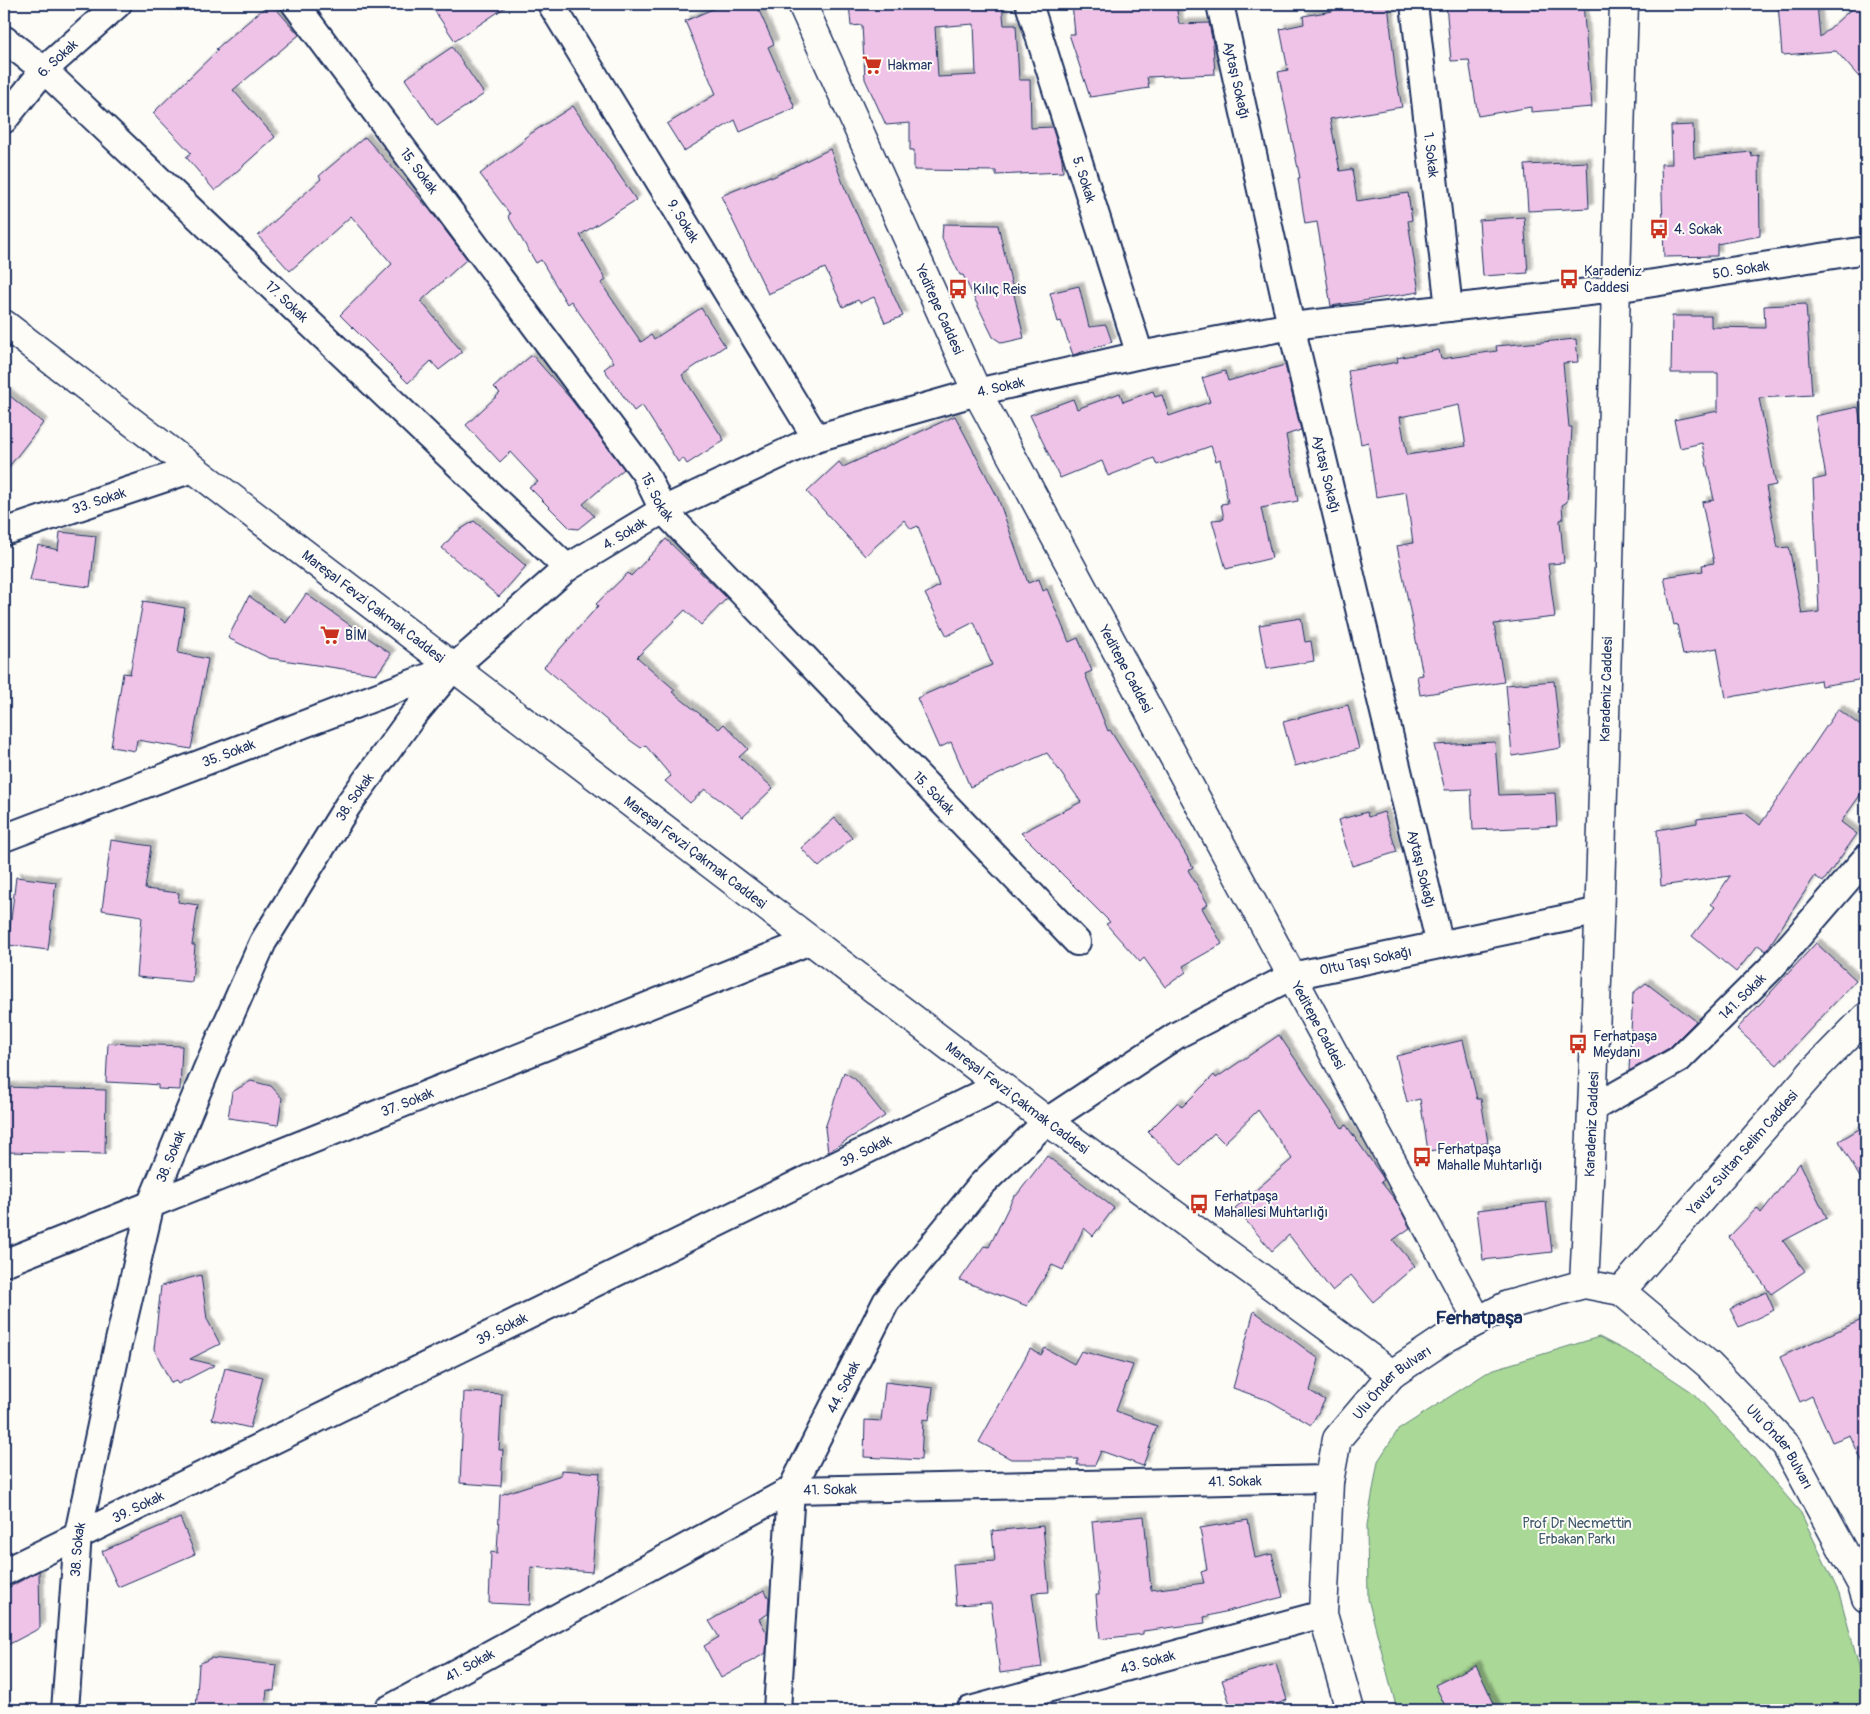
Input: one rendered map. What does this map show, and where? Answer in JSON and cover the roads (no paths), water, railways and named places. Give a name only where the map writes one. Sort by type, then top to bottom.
[{"type":"street","name":"6. Sokak","points":[[4,120],[44,70],[118,4]]},
{"type":"street","name":"15. Sokak","points":[[294,4],[645,473],[663,510],[1077,942]]},
{"type":"street","name":"9. Sokak","points":[[550,4],[816,438]]},
{"type":"street","name":"Yeditepe Caddesi","points":[[802,4],[977,392],[1478,1321]]},
{"type":"street","name":"5. Sokak","points":[[1029,4],[1140,355]]},
{"type":"street","name":"Aytaşı Sokağı","points":[[1220,4],[1291,326],[1440,945]]},
{"type":"street","name":"1. Sokak","points":[[1414,4],[1449,308]]},
{"type":"street","name":"Karadeniz Caddesi","points":[[1584,1284],[1600,911],[1624,4]]},
{"type":"street","name":"17. Sokak","points":[[4,39],[44,70],[567,568]]},
{"type":"street","name":"50. Sokak","points":[[1615,289],[1866,250]]},
{"type":"street","name":"4. Sokak","points":[[453,668],[567,568],[663,510],[816,438],[977,392],[1140,355],[1291,326],[1615,289]]},
{"type":"street","name":"Mareşal Fevzi Çakmak Caddesi","points":[[4,324],[1047,1121],[1392,1374]]},
{"type":"street","name":"33. Sokak","points":[[4,532],[193,469]]},
{"type":"street","name":"35. Sokak","points":[[4,838],[453,668]]},
{"type":"street","name":"38. Sokak","points":[[64,1710],[78,1534],[150,1203],[263,942],[348,805],[412,718],[453,668]]},
{"type":"street","name":"141. Sokak","points":[[1593,1108],[1678,1060],[1771,968],[1866,858]]},
{"type":"street","name":"Oltu Taşı Sokağı","points":[[1047,1121],[1177,1035],[1292,976],[1600,911]]},
{"type":"street","name":"37. Sokak","points":[[4,1263],[150,1203],[810,941]]},
{"type":"street","name":"Yavuz Sultan Selim Caddesi","points":[[1620,1291],[1816,1068],[1866,1017]]},
{"type":"street","name":"39. Sokak","points":[[4,1572],[78,1534],[1000,1085]]},
{"type":"street","name":"44. Sokak","points":[[777,1710],[791,1490],[886,1302],[981,1185],[1047,1121]]},
{"type":"street","name":"Ulu Önder Bulvarı","points":[[1350,1710],[1323,1614],[1330,1479],[1337,1438],[1392,1374],[1446,1338],[1508,1305],[1584,1284],[1620,1291],[1709,1365],[1786,1445],[1865,1589]]},
{"type":"street","name":"41. Sokak","points":[[387,1710],[791,1490],[1330,1479]]},
{"type":"street","name":"43. Sokak","points":[[970,1710],[1323,1614]]},
{"type":"place","name":"Hakmar","points":[[872,65]]},
{"type":"place","name":"4. Sokak","points":[[1659,229]]},
{"type":"place","name":"Karadeniz Caddesi","points":[[1569,279]]},
{"type":"place","name":"Kılıç Reis","points":[[958,289]]},
{"type":"place","name":"BİM","points":[[330,635]]},
{"type":"place","name":"Ferhatpaşa Meydanı","points":[[1578,1044]]},
{"type":"place","name":"Ferhatpaşa Mahalle Muhtarlığı","points":[[1422,1157]]},
{"type":"place","name":"Ferhatpaşa Mahallesi Muhtarlığı","points":[[1199,1204]]},
{"type":"district","name":"Ferhatpaşa","points":[[1479,1318]]},
{"type":"park label","name":"Prof Dr Necmettin Erbakan Parkı","points":[[1577,1532]]}]
